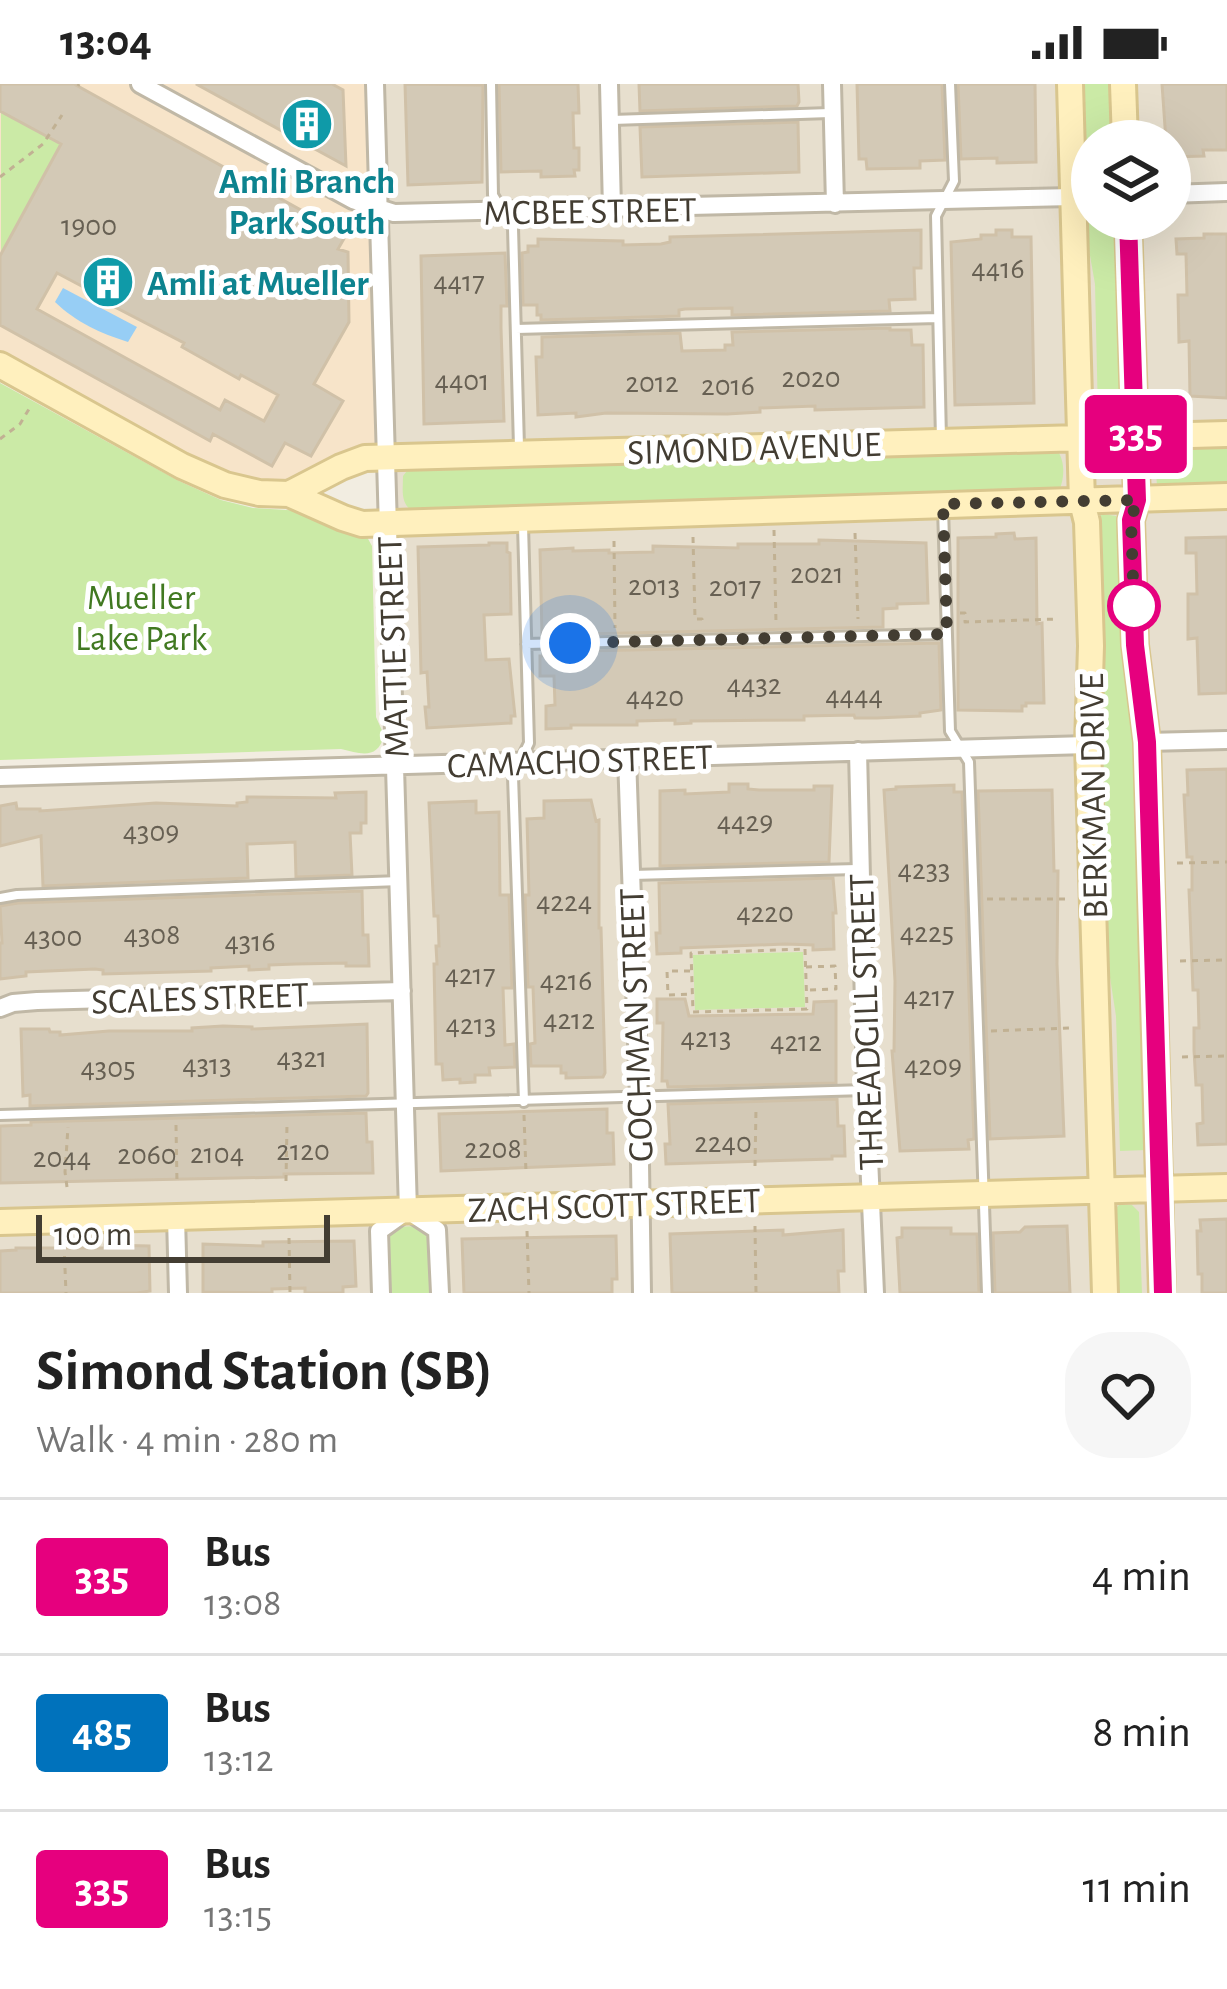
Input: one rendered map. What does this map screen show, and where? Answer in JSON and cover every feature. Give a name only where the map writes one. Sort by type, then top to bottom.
[{"type":"street","name":"MCBEE STREET","points":[[140,84],[345,196],[378,209],[415,214],[1071,197]]},
{"type":"street","name":"MATTIE STREET","points":[[374,84],[408,1210]]},
{"type":"street","points":[[609,84],[612,209]]},
{"type":"street","points":[[832,84],[835,204]]},
{"type":"street","name":"BERKMAN DRIVE","points":[[1070,84],[1071,140]]},
{"type":"street","points":[[1123,84],[1124,120]]},
{"type":"street","points":[[1191,193],[1227,192]]},
{"type":"street","name":"BERKMAN DRIVE","points":[[1073,240],[1091,646],[1088,745],[1105,1293]]},
{"type":"street","name":"BERKMAN DRIVE","points":[[1129,240],[1137,500],[1131,520],[1135,645],[1147,742],[1162,1293]]},
{"type":"street","name":"SIMOND AVENUE","points":[[0,365],[204,476],[259,493],[290,494],[356,523],[1227,496]]},
{"type":"street","name":"SIMOND AVENUE","points":[[290,494],[355,460],[1227,434]]},
{"type":"street","points":[[1147,742],[1227,740]]},
{"type":"street","name":"CAMACHO STREET","points":[[0,777],[1088,745]]},
{"type":"street","name":"THREADGILL STREET","points":[[857,752],[875,1293]]},
{"type":"street","name":"GOCHMAN STREET","points":[[627,757],[641,1293]]},
{"type":"street","name":"SCALES STREET","points":[[0,1008],[37,1001],[401,991]]},
{"type":"street","name":"ZACH SCOTT STREET","points":[[0,1222],[1227,1186]]},
{"type":"street","points":[[381,1293],[379,1232],[408,1210],[437,1231],[440,1293]]},
{"type":"street","points":[[176,1217],[178,1293]]},
{"type":"lane","points":[[491,84],[493,195],[513,228],[520,454]]},
{"type":"lane","points":[[941,441],[936,216],[954,181],[950,84]]},
{"type":"lane","points":[[610,120],[833,113]]},
{"type":"lane","points":[[516,329],[938,318]]},
{"type":"lane","points":[[943,504],[950,731],[969,762],[987,1293]]},
{"type":"lane","points":[[522,517],[529,743],[513,776],[524,1102]]},
{"type":"lane","points":[[526,644],[947,634]]},
{"type":"lane","points":[[631,875],[861,869]]},
{"type":"lane","points":[[0,898],[400,881]]},
{"type":"lane","points":[[0,1115],[866,1090]]},
{"type":"path","points":[[0,177],[43,144],[62,115]]},
{"type":"path","points":[[0,166],[9,170]]},
{"type":"path","points":[[0,439],[20,424],[29,409]]},
{"type":"path","points":[[854,525],[860,635]]},
{"type":"path","points":[[774,527],[776,637]]},
{"type":"path","points":[[693,530],[695,619],[702,619],[703,638]]},
{"type":"path","points":[[614,532],[615,641]]},
{"type":"path","points":[[946,614],[965,614],[965,622],[1057,619]]},
{"type":"path","points":[[1177,863],[1227,862]]},
{"type":"path","points":[[973,900],[1065,898]]},
{"type":"path","points":[[805,949],[806,967],[807,1009],[693,1012],[691,953],[805,949]]},
{"type":"path","points":[[1180,961],[1227,960]]},
{"type":"path","points":[[806,967],[835,966],[836,989],[806,991]]},
{"type":"path","points":[[692,970],[667,971],[668,995],[692,994]]},
{"type":"path","points":[[835,978],[843,978]]},
{"type":"path","points":[[654,984],[667,983]]},
{"type":"path","points":[[977,1031],[1069,1028]]},
{"type":"path","points":[[1182,1058],[1227,1056]]},
{"type":"path","points":[[755,1166],[759,1094]]},
{"type":"path","points":[[524,1102],[526,1173]]},
{"type":"path","points":[[286,1108],[286,1181]]},
{"type":"path","points":[[176,1111],[177,1184]]},
{"type":"path","points":[[67,1114],[67,1187]]},
{"type":"path","points":[[755,1224],[756,1293]]},
{"type":"path","points":[[527,1231],[529,1293]]},
{"type":"path","points":[[289,1238],[290,1293]]},
{"type":"path","points":[[64,1244],[66,1293]]},
{"type":"shaded area","points":[[0,84],[376,84],[387,458],[318,480],[225,485],[0,365]]},
{"type":"shaded area","points":[[376,84],[1227,84],[1227,1293],[0,1293],[0,778],[395,765]]},
{"type":"green space","points":[[1080,84],[1115,84],[1116,120],[1081,120]]},
{"type":"green space","points":[[1,112],[39,132],[73,120],[1,255]]},
{"type":"green space","points":[[1087,240],[1119,240],[1123,420],[1111,424],[1100,421],[1098,415],[1095,284]]},
{"type":"green space","name":"Mueller Lake Park","points":[[0,383],[221,500],[253,508],[303,511],[367,537],[372,546],[376,717],[384,735],[378,748],[368,753],[341,749],[0,760]]},
{"type":"green space","points":[[1227,442],[1227,488],[1157,488],[1155,447]]},
{"type":"green space","points":[[1057,450],[1063,470],[1059,490],[412,511],[403,491],[403,476],[410,467]]},
{"type":"green space","points":[[1116,516],[1119,522],[1123,654],[1134,738],[1147,1150],[1120,1151],[1116,1016],[1105,919],[1097,518]]},
{"type":"green space","points":[[803,952],[805,1007],[695,1010],[693,955]]},
{"type":"green space","points":[[1119,1205],[1132,1205],[1139,1212],[1142,1293],[1115,1293],[1112,1212]]},
{"type":"green space","points":[[419,1226],[430,1248],[430,1293],[388,1293],[387,1234],[397,1227]]},
{"type":"water","points":[[63,288],[137,327],[128,342],[63,309],[55,302]]},
{"type":"building","name":"Amli at Mueller","points":[[0,84],[74,84],[346,235],[338,249],[348,252],[349,322],[314,384],[343,401],[311,456],[285,443],[272,466],[213,434],[210,441],[0,325],[0,256],[61,144],[0,111]],"holes":[[[57,273],[239,379],[241,375],[278,395],[264,421],[225,400],[220,410],[37,309]]]},
{"type":"building","name":"Amli Branch Park South","points":[[196,84],[332,84],[343,90],[346,166]]},
{"type":"building","points":[[405,84],[483,85],[482,182],[408,185]]},
{"type":"building","points":[[499,84],[578,84],[579,113],[573,113],[574,148],[579,148],[575,176],[501,172]]},
{"type":"building","points":[[639,84],[798,84],[799,102],[797,106],[640,111]]},
{"type":"building","points":[[857,84],[942,84],[945,160],[920,161],[920,168],[867,169],[866,159],[859,159]]},
{"type":"building","points":[[958,84],[1035,84],[1036,162],[961,159]]},
{"type":"building","points":[[1162,84],[1227,84],[1227,150],[1203,150],[1204,156],[1191,156],[1191,120],[1165,120]]},
{"type":"building","points":[[798,122],[799,172],[642,177],[640,127]]},
{"type":"building","points":[[921,230],[921,268],[914,268],[915,299],[889,300],[890,311],[732,315],[732,308],[685,309],[679,310],[679,316],[541,320],[537,305],[523,305],[522,253],[528,252],[528,246],[538,246],[538,239],[623,241],[623,245],[661,244],[670,242],[670,237]]},
{"type":"building","points":[[996,230],[1012,230],[1012,237],[1031,237],[1034,403],[955,405],[951,242],[996,235]]},
{"type":"building","points":[[1204,234],[1227,234],[1227,398],[1190,396],[1189,341],[1179,342],[1178,295],[1187,295],[1186,254],[1177,254],[1176,240],[1204,238]]},
{"type":"building","points":[[505,253],[507,306],[501,306],[504,421],[424,424],[421,256]]},
{"type":"building","points":[[911,330],[912,345],[923,345],[924,407],[538,415],[536,357],[542,357],[542,337],[680,333],[682,351],[725,350],[725,345],[733,345],[732,332]]},
{"type":"building","points":[[1014,533],[1015,539],[1036,538],[1044,703],[1026,703],[1022,711],[958,710],[958,538]]},
{"type":"building","points":[[1227,537],[1227,693],[1199,694],[1197,638],[1188,639],[1188,594],[1197,594],[1196,553],[1186,553],[1186,538]]},
{"type":"building","points":[[819,540],[926,543],[928,603],[883,609],[883,627],[542,635],[540,550],[653,552],[653,546],[738,548],[738,544],[819,544]]},
{"type":"building","points":[[507,543],[511,614],[484,615],[486,660],[509,659],[515,716],[511,723],[427,728],[418,547]]},
{"type":"building","points":[[939,643],[941,710],[920,716],[804,716],[804,720],[675,724],[675,720],[637,721],[637,725],[546,729],[546,706],[555,705],[554,676],[540,676],[543,652]]},
{"type":"building","points":[[1227,769],[1227,1144],[1198,1145],[1202,1085],[1196,1085],[1198,990],[1193,990],[1192,857],[1187,857],[1184,795],[1188,795],[1187,770]]},
{"type":"building","points":[[729,784],[748,784],[748,789],[759,790],[832,786],[829,862],[660,866],[660,791],[729,792]]},
{"type":"building","points":[[954,785],[954,792],[962,792],[974,1139],[968,1140],[969,1149],[900,1151],[884,790]]},
{"type":"building","points":[[1052,790],[1064,1136],[990,1139],[978,791]]},
{"type":"building","points":[[366,792],[366,823],[361,823],[361,833],[350,833],[352,875],[296,877],[295,842],[247,844],[248,878],[43,886],[41,836],[0,846],[0,806],[16,803],[17,809],[40,811],[156,803],[237,806],[247,802],[247,797],[336,798],[335,793]]},
{"type":"building","points":[[591,800],[599,820],[605,1073],[603,1077],[566,1078],[561,1066],[531,1066],[530,1044],[535,1043],[533,987],[528,987],[527,819],[544,818],[544,801]]},
{"type":"building","points":[[476,801],[476,813],[499,812],[500,895],[509,895],[512,988],[503,988],[505,1045],[514,1044],[515,1067],[489,1068],[490,1075],[475,1075],[475,1082],[460,1083],[460,1079],[443,1080],[442,1064],[436,1064],[434,964],[439,946],[429,803]]},
{"type":"building","points":[[833,878],[834,949],[785,944],[681,948],[681,953],[657,954],[659,883]]},
{"type":"building","points":[[362,891],[369,966],[296,964],[103,974],[95,969],[26,972],[26,976],[0,979],[0,906]]},
{"type":"building","points":[[657,999],[685,999],[689,1016],[813,1014],[814,1002],[836,1001],[836,1083],[668,1087],[662,1081],[663,1023],[657,1023]]},
{"type":"building","points":[[367,1024],[366,1096],[30,1106],[30,1095],[23,1096],[21,1029],[49,1029],[60,1035]]},
{"type":"building","points":[[837,1099],[845,1156],[666,1164],[668,1104]]},
{"type":"building","points":[[607,1109],[614,1164],[441,1171],[439,1114]]},
{"type":"building","points":[[366,1113],[373,1173],[0,1183],[0,1126]]},
{"type":"building","points":[[1227,1219],[1227,1293],[1202,1293],[1200,1220]]},
{"type":"building","points":[[1067,1226],[1070,1293],[995,1293],[993,1233]]},
{"type":"building","points":[[902,1228],[951,1228],[951,1234],[977,1234],[979,1293],[900,1293],[897,1238],[902,1237]]},
{"type":"building","points":[[783,1230],[783,1235],[843,1230],[839,1293],[672,1293],[670,1234]]},
{"type":"building","points":[[616,1236],[617,1279],[612,1279],[612,1293],[464,1293],[462,1239]]},
{"type":"building","points":[[354,1241],[356,1286],[343,1287],[343,1293],[305,1293],[305,1288],[272,1289],[272,1293],[203,1292],[203,1244]]},
{"type":"building","points":[[149,1246],[150,1291],[0,1293],[0,1251]]},
{"type":"bus line","name":"335","points":[[1129,240],[1137,500],[1131,520],[1135,645],[1147,742],[1163,1293]]},
{"type":"place","name":"Amli Branch Park South","points":[[307,124]]},
{"type":"place","name":"Amli at Mueller","points":[[108,282]]},
{"type":"route","points":[[570,643],[947,634],[943,504],[1137,500],[1131,520],[1134,606]]}]
